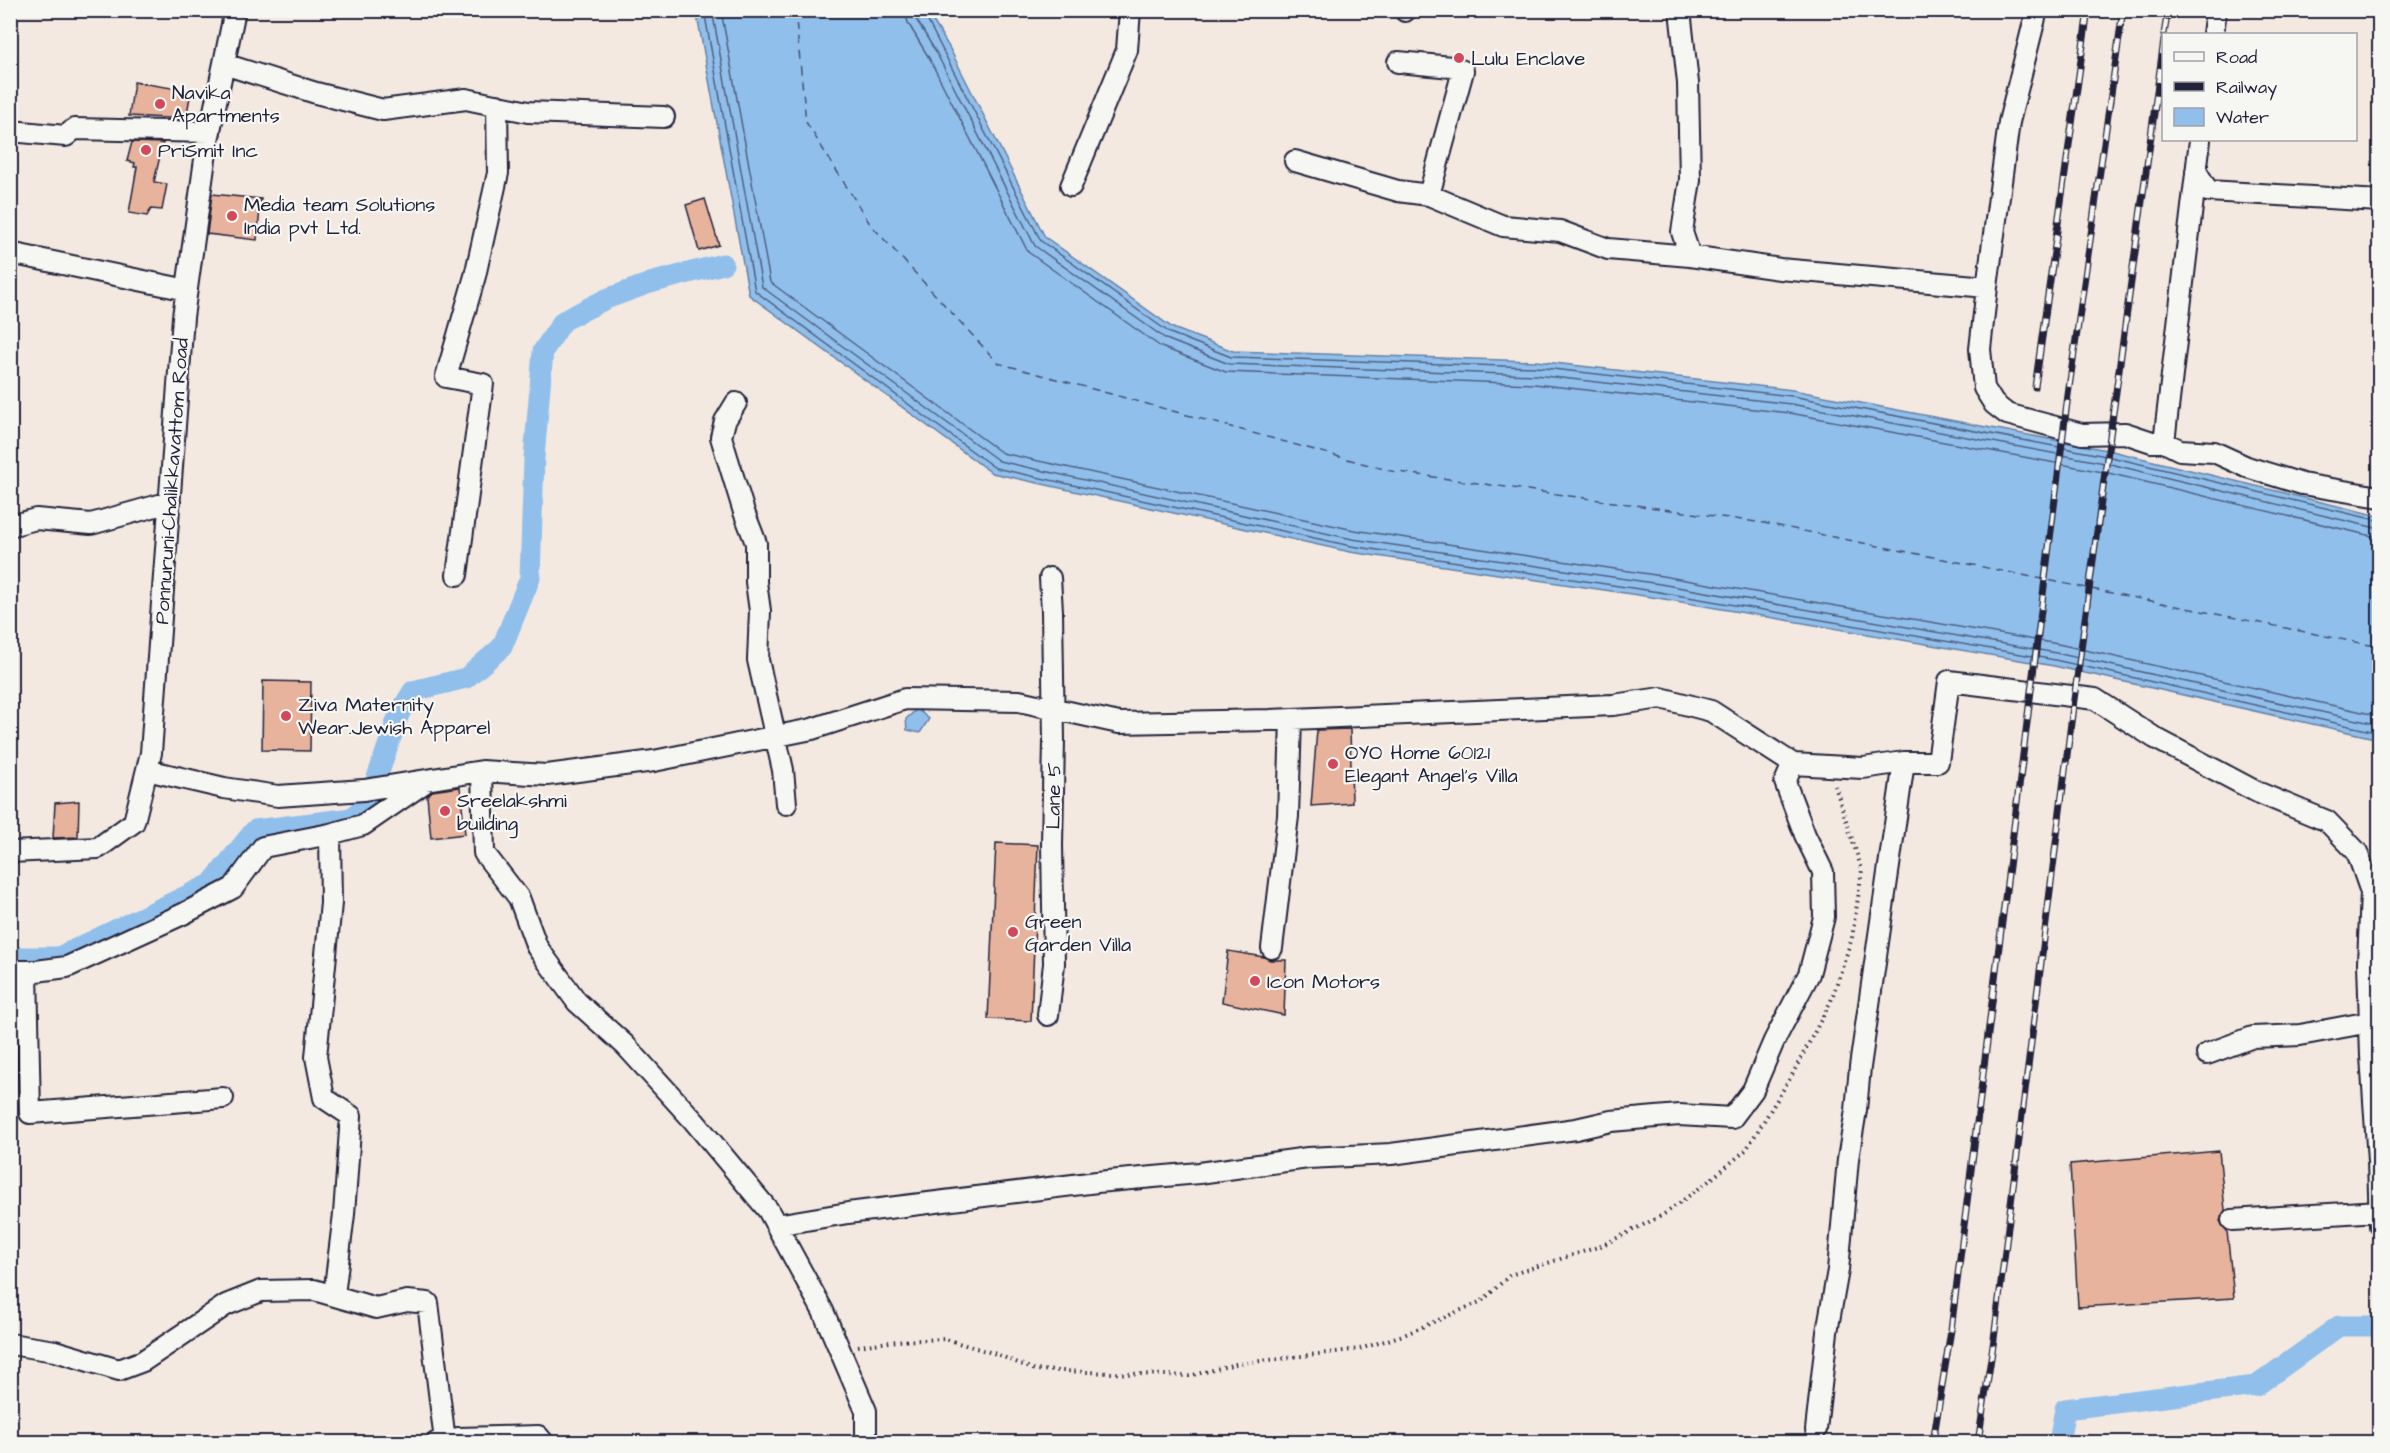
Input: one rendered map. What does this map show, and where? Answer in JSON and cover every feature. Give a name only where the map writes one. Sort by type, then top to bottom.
[{"type":"street","name":"Ponnuruni-Chalikkavattom Road","points":[[10,852],[98,848],[134,822],[151,753],[187,290],[210,132],[235,10]]},
{"type":"street","points":[[1071,186],[1127,50],[1130,10]]},
{"type":"street","points":[[1680,10],[1688,83],[1690,180],[1682,232],[1690,256]]},
{"type":"street","points":[[2037,10],[2009,122],[1980,349],[1983,388],[1994,404],[2007,414],[2082,434],[2126,433],[2152,442],[2164,442],[2180,450],[2214,452],[2247,467],[2302,484],[2379,497]]},
{"type":"street","points":[[2213,33],[2216,10]]},
{"type":"street","points":[[1398,62],[1452,67],[1463,71],[1429,195]]},
{"type":"street","points":[[224,64],[316,93],[383,110],[466,99],[528,112],[664,117]]},
{"type":"street","points":[[457,575],[483,384],[446,377],[475,276],[498,173],[497,105]]},
{"type":"street","points":[[10,131],[66,136],[74,129],[210,132]]},
{"type":"street","points":[[2164,442],[2200,141]]},
{"type":"street","points":[[1295,161],[1398,190],[1429,195],[1503,226],[1560,231],[1608,249],[1690,256],[1780,269],[1987,287]]},
{"type":"street","points":[[2196,171],[2208,191],[2379,201]]},
{"type":"street","points":[[10,253],[187,290]]},
{"type":"street","points":[[736,403],[724,421],[721,437],[756,543],[756,582],[760,611],[758,660],[783,770],[786,804]]},
{"type":"street","points":[[10,526],[36,519],[91,524],[170,502]]},
{"type":"street","name":"Lane 5","points":[[1048,1015],[1054,964],[1050,578]]},
{"type":"street","points":[[147,770],[224,788],[278,796],[364,790],[482,771],[548,775],[654,761],[812,729],[905,699],[1019,701],[1119,723],[1292,719],[1613,705],[1661,698],[1711,711],[1793,764],[1863,768],[1904,762],[1938,762],[1949,681],[2095,699],[2165,744],[2257,792],[2327,821],[2357,852],[2371,892],[2368,963],[2379,1218],[2232,1220]]},
{"type":"street","points":[[1272,948],[1288,816],[1292,719]]},
{"type":"street","points":[[1816,1430],[1827,1332],[1838,1270],[1848,1159],[1860,1067],[1904,762]]},
{"type":"street","points":[[776,1225],[848,1213],[1097,1182],[1199,1173],[1308,1158],[1391,1154],[1611,1121],[1679,1115],[1732,1118],[1753,1090],[1774,1041],[1809,974],[1824,918],[1823,872],[1804,835],[1785,782],[1793,764]]},
{"type":"street","points":[[482,771],[484,853],[519,897],[537,947],[577,1002],[625,1046],[694,1121],[768,1210],[823,1311],[866,1411],[866,1443]]},
{"type":"street","points":[[223,1098],[30,1113],[19,971],[67,967],[233,888],[263,847],[363,825],[428,780]]},
{"type":"street","points":[[330,834],[331,903],[316,1057],[324,1098],[351,1116],[344,1214],[334,1295]]},
{"type":"street","points":[[2207,1054],[2253,1037],[2300,1035],[2370,1022]]},
{"type":"street","points":[[10,1344],[55,1351],[119,1370],[143,1361],[226,1305],[261,1291],[314,1290],[376,1308],[407,1302],[428,1303],[441,1442],[458,1438],[538,1436],[543,1443]]},
{"type":"path","points":[[839,1349],[897,1341],[945,1339],[996,1354],[1035,1370],[1188,1376],[1236,1364],[1360,1348],[1406,1334],[1482,1301],[1510,1275],[1601,1246],[1663,1215],[1746,1150],[1791,1077],[1831,1001],[1852,938],[1862,870],[1839,796],[1826,766]]},
{"type":"water","points":[[698,11],[927,11],[949,47],[1045,237],[1173,328],[1233,351],[1536,361],[1793,390],[2112,451],[2379,516],[2379,739],[2054,666],[1658,598],[1350,552],[992,473],[749,295]]},
{"type":"water","points":[[917,709],[929,719],[920,733],[907,730],[906,719]]},
{"type":"building","name":"Navika Apartments","points":[[134,82],[191,91],[186,119],[129,116]]},
{"type":"building","points":[[132,142],[163,143],[154,182],[167,184],[162,210],[151,209],[147,216],[129,213],[137,167],[134,167],[135,163],[127,161]]},
{"type":"building","name":"Media team Solutions India pvt Ltd.","points":[[212,194],[261,199],[257,240],[207,234]]},
{"type":"building","points":[[705,199],[719,245],[699,251],[686,205]]},
{"type":"building","name":"Ziva Maternity Wear.Jewish Apparel","points":[[263,681],[311,682],[310,751],[262,750]]},
{"type":"building","name":"OYO Home 60121 Elegant Angel's Villa","points":[[1350,729],[1352,803],[1311,806],[1317,730]]},
{"type":"building","name":"Sreelakshmi building","points":[[460,787],[465,834],[431,838],[427,796],[432,791]]},
{"type":"building","points":[[79,801],[78,837],[53,838],[55,803]]},
{"type":"building","name":"Green Garden Villa","points":[[996,843],[1038,845],[1031,1021],[988,1019]]},
{"type":"building","name":"Icon Motors","points":[[1228,951],[1270,960],[1286,960],[1284,1015],[1222,1002]]},
{"type":"building","points":[[2219,1151],[2225,1210],[2220,1221],[2227,1231],[2234,1298],[2078,1307],[2070,1164]]},
{"type":"waterway","points":[[10,957],[59,957],[211,884],[255,830],[352,818],[369,801],[399,714],[413,691],[466,678],[502,647],[530,578],[534,458],[543,351],[563,321],[606,299],[650,283],[723,264]]},
{"type":"waterway","points":[[2059,1442],[2065,1409],[2256,1386],[2339,1326],[2380,1326]]},
{"type":"ferry route","points":[[795,10],[806,122],[870,224],[998,363],[1391,471],[1764,523],[2380,647]]},
{"type":"railway","points":[[2035,387],[2088,10]]},
{"type":"railway","points":[[1933,1442],[1951,1330],[2068,395],[2123,10]]},
{"type":"railway","points":[[2164,33],[2168,10]]},
{"type":"railway","points":[[1978,1442],[1994,1339],[2073,707],[2162,55]]},
{"type":"place","name":"Lulu Enclave","points":[[1459,58]]},
{"type":"place","name":"Navika Apartments","points":[[160,104]]},
{"type":"place","name":"PriSmit Inc","points":[[146,150]]},
{"type":"place","name":"Media team Solutions India pvt Ltd.","points":[[232,216]]},
{"type":"place","name":"Ziva Maternity Wear.Jewish Apparel","points":[[286,716]]},
{"type":"place","name":"OYO Home 60121 Elegant Angel's Villa","points":[[1333,764]]},
{"type":"place","name":"Sreelakshmi building","points":[[445,811]]},
{"type":"place","name":"Green Garden Villa","points":[[1013,932]]},
{"type":"place","name":"Icon Motors","points":[[1255,981]]}]
